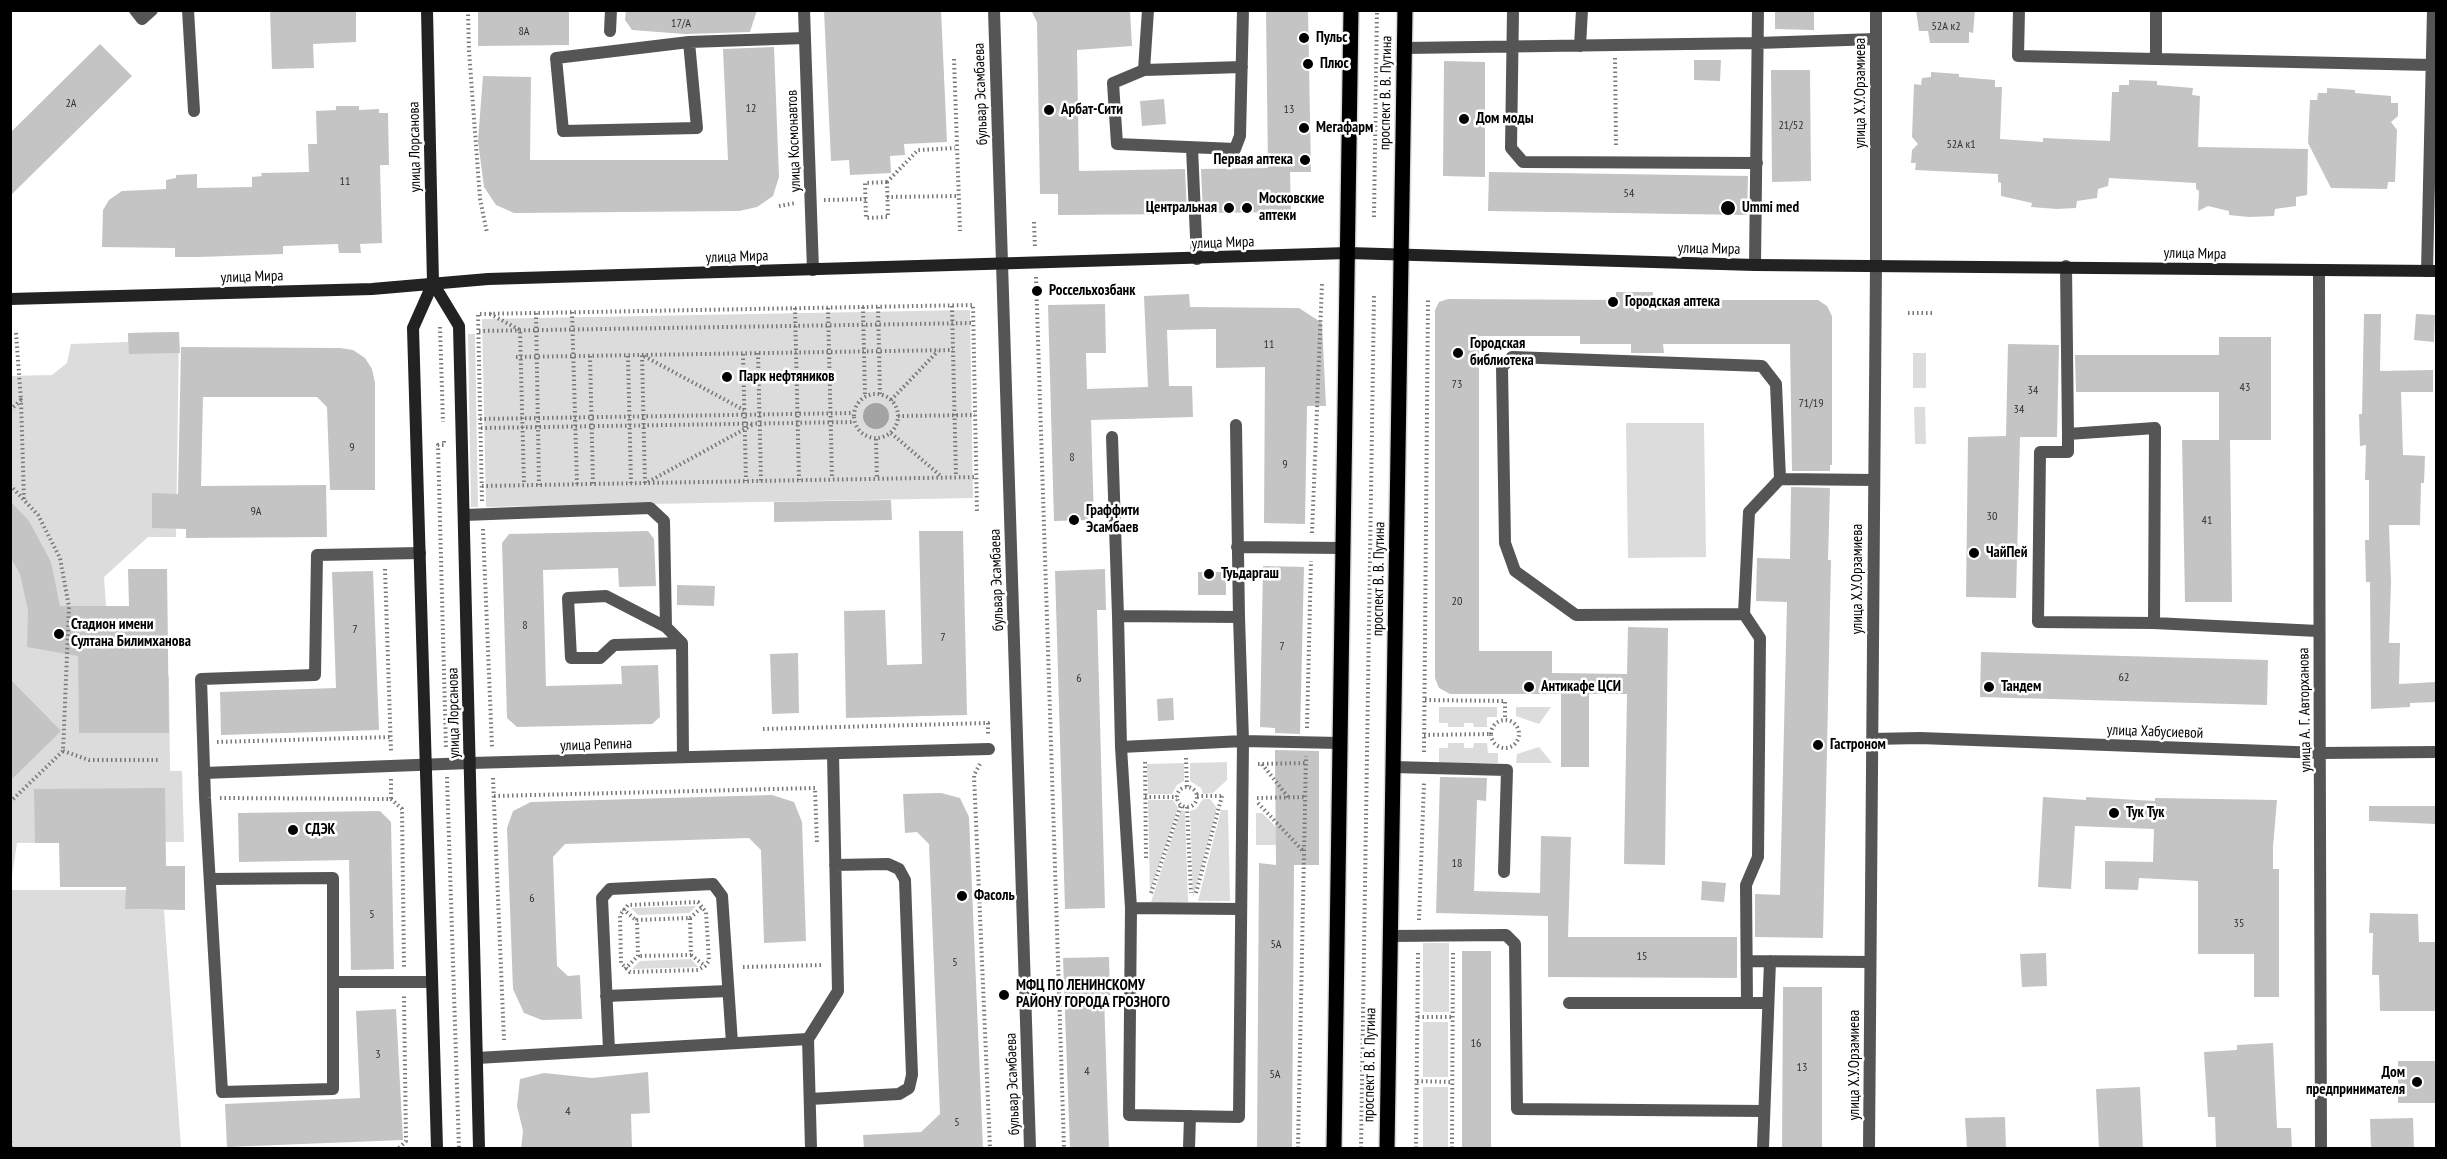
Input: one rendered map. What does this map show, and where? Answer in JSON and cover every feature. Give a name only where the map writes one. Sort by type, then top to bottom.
[{"type":"main road","name":"улица Лорсанова","points":[[427,10],[433,283],[413,328],[437,1149]]},
{"type":"main road","points":[[1334,1149],[1351,10]]},
{"type":"main road","name":"проспект В. В. Путина","points":[[1387,1149],[1406,10]]},
{"type":"main road","name":"улица Мира","points":[[10,299],[372,289],[433,283],[1348,254],[1755,265],[2432,271]]},
{"type":"main road","name":"улица Лорсанова","points":[[433,283],[459,326],[479,1149]]},
{"type":"street","points":[[188,10],[194,111]]},
{"type":"street","points":[[610,10],[610,31]]},
{"type":"street","name":"улица Космонавтов","points":[[804,10],[813,270]]},
{"type":"street","name":"бульвар Эсамбаева","points":[[994,10],[1030,1149]]},
{"type":"street","points":[[1144,70],[1148,10]]},
{"type":"street","points":[[1242,10],[1242,67],[1240,136],[1235,149],[1117,144],[1113,83],[1144,70],[1242,67]]},
{"type":"street","points":[[1513,10],[1511,148],[1523,162],[1757,163]]},
{"type":"street","points":[[1580,46],[1582,10]]},
{"type":"street","points":[[1755,265],[1758,10]]},
{"type":"street","name":"улица Х.У.Орзамиева","points":[[1869,1149],[1876,10]]},
{"type":"street","points":[[2019,10],[2018,56],[2432,65]]},
{"type":"street","points":[[2156,10],[2156,59]]},
{"type":"street","points":[[2432,271],[2433,10]]},
{"type":"street","points":[[689,42],[696,128],[563,131],[556,58],[689,42],[805,38]]},
{"type":"street","points":[[1405,48],[1876,39]]},
{"type":"street","points":[[1192,148],[1197,259]]},
{"type":"street","points":[[2066,266],[2068,452],[2040,452],[2038,622],[2154,623],[2318,632]]},
{"type":"street","name":"улица А. Г. Авторханова","points":[[2319,271],[2318,632],[2321,753],[2321,1149]]},
{"type":"street","points":[[1744,614],[1575,615],[1515,571],[1505,543],[1502,367],[1512,357],[1762,366],[1776,384],[1780,479],[1749,512],[1744,614],[1760,638],[1758,857],[1746,885],[1747,1003]]},
{"type":"street","points":[[1112,437],[1121,747],[1131,908],[1129,1115],[1239,1117],[1244,741],[1237,547],[1236,425]]},
{"type":"street","points":[[2068,434],[2155,428],[2154,623]]},
{"type":"street","points":[[1780,479],[1874,480]]},
{"type":"street","points":[[464,514],[650,508],[664,521],[666,627]]},
{"type":"street","points":[[1237,547],[1343,548]]},
{"type":"street","points":[[210,879],[333,878],[333,1089],[222,1092],[205,798],[201,679],[315,675],[317,555],[420,553]]},
{"type":"street","points":[[682,643],[614,645],[600,657],[571,658],[567,598],[606,596],[666,627],[682,643],[683,757]]},
{"type":"street","points":[[1118,616],[1239,617]]},
{"type":"street","name":"улица Хабусиевой","points":[[1872,739],[1932,738],[2321,753],[2436,752]]},
{"type":"street","points":[[1121,747],[1185,746],[1244,741],[1340,743]]},
{"type":"street","name":"улица Репина","points":[[204,773],[470,763],[989,749]]},
{"type":"street","points":[[812,1149],[808,1039],[838,991],[833,753]]},
{"type":"street","points":[[1393,767],[1507,770],[1504,872]]},
{"type":"street","points":[[810,1099],[899,1094],[909,1088],[912,1075],[905,880],[899,869],[888,864],[835,865]]},
{"type":"street","points":[[609,1050],[602,898],[610,889],[713,884],[722,896],[732,1043]]},
{"type":"street","points":[[1131,908],[1241,909]]},
{"type":"street","points":[[1390,936],[1506,935],[1515,944],[1516,1109],[1763,1111]]},
{"type":"street","points":[[1747,961],[1870,962]]},
{"type":"street","points":[[1762,1149],[1770,961]]},
{"type":"street","points":[[333,982],[432,982]]},
{"type":"street","points":[[606,996],[728,991]]},
{"type":"street","points":[[1569,1003],[1768,1003]]},
{"type":"street","points":[[477,1058],[808,1039]]},
{"type":"street","points":[[1189,1149],[1190,1116]]},
{"type":"path","points":[[468,10],[480,199],[487,233]]},
{"type":"path","points":[[1374,217],[1377,10]]},
{"type":"path","points":[[1614,45],[1617,162]]},
{"type":"path","points":[[954,59],[955,148],[960,231]]},
{"type":"path","points":[[886,182],[888,217],[867,218],[865,183],[886,182],[918,150],[955,148]]},
{"type":"path","points":[[887,197],[957,196]]},
{"type":"path","points":[[1034,222],[1064,1149]]},
{"type":"path","points":[[1298,1149],[1305,763],[1322,284]]},
{"type":"path","points":[[1361,1149],[1374,296]]},
{"type":"path","points":[[1416,1149],[1425,700],[1428,298]]},
{"type":"path","points":[[952,306],[956,477]]},
{"type":"path","points":[[864,307],[865,396]]},
{"type":"path","points":[[878,307],[880,394]]},
{"type":"path","points":[[795,308],[799,480]]},
{"type":"path","points":[[828,308],[832,479]]},
{"type":"path","points":[[572,312],[577,484]]},
{"type":"path","points":[[536,313],[539,485]]},
{"type":"path","points":[[1908,314],[1934,313]]},
{"type":"path","points":[[488,314],[520,330]]},
{"type":"path","points":[[479,331],[973,323]]},
{"type":"path","points":[[440,326],[444,445],[438,445],[459,1149]]},
{"type":"path","points":[[520,330],[518,357],[524,485]]},
{"type":"path","points":[[16,333],[24,500]]},
{"type":"path","points":[[891,400],[939,350]]},
{"type":"path","points":[[518,357],[953,350]]},
{"type":"path","points":[[758,353],[759,414],[757,423],[760,480]]},
{"type":"path","points":[[743,354],[746,481]]},
{"type":"path","points":[[642,355],[744,412]]},
{"type":"path","points":[[642,355],[646,483]]},
{"type":"path","points":[[590,356],[593,484]]},
{"type":"path","points":[[628,356],[631,483]]},
{"type":"path","points":[[880,394],[891,400],[898,416],[891,433],[876,439],[860,432],[854,422],[853,412],[857,403],[865,396],[880,394]]},
{"type":"path","points":[[10,410],[21,400]]},
{"type":"path","points":[[480,419],[744,412],[759,414],[853,412]]},
{"type":"path","points":[[898,416],[975,415]]},
{"type":"path","points":[[481,428],[744,426],[757,423],[854,422]]},
{"type":"path","points":[[646,483],[744,426]]},
{"type":"path","points":[[891,433],[942,477]]},
{"type":"path","points":[[876,439],[877,478]]},
{"type":"path","points":[[482,486],[976,477]]},
{"type":"path","points":[[10,485],[38,515],[60,558],[69,607],[63,751],[10,802]]},
{"type":"path","points":[[384,554],[391,748]]},
{"type":"path","points":[[1425,700],[1505,701],[1505,719]]},
{"type":"path","points":[[1505,719],[1518,726],[1520,734],[1513,746],[1506,748],[1499,747],[1493,742],[1491,734],[1492,727],[1498,721],[1505,719]]},
{"type":"path","points":[[763,729],[988,723],[989,749],[974,775],[990,1149]]},
{"type":"path","points":[[1424,735],[1491,734]]},
{"type":"path","points":[[203,742],[390,737]]},
{"type":"path","points":[[1185,746],[1187,787]]},
{"type":"path","points":[[63,751],[89,760],[160,760]]},
{"type":"path","points":[[1176,760],[1197,760]]},
{"type":"path","points":[[1146,864],[1145,761],[1156,761]]},
{"type":"path","points":[[1243,764],[1305,763]]},
{"type":"path","points":[[1262,764],[1289,797]]},
{"type":"path","points":[[1187,787],[1192,788],[1197,796],[1192,805],[1187,807],[1181,805],[1177,797],[1179,792],[1187,787]]},
{"type":"path","points":[[494,796],[815,788],[817,847]]},
{"type":"path","points":[[1192,909],[1222,796]]},
{"type":"path","points":[[1125,798],[1177,797]]},
{"type":"path","points":[[205,798],[391,800],[402,809],[495,809]]},
{"type":"path","points":[[1253,798],[1304,852]]},
{"type":"path","points":[[1146,908],[1181,805]]},
{"type":"path","points":[[1187,807],[1192,909]]},
{"type":"path","points":[[399,1149],[406,1141],[402,809]]},
{"type":"path","points":[[1146,886],[1146,908]]},
{"type":"path","points":[[698,902],[706,912],[709,961],[698,969],[630,972],[621,963],[620,915],[623,909],[628,904],[698,902]]},
{"type":"path","points":[[623,909],[636,920],[690,918],[703,906]]},
{"type":"path","points":[[690,918],[692,955]]},
{"type":"path","points":[[626,969],[638,956],[636,920]]},
{"type":"path","points":[[1452,1149],[1453,935]]},
{"type":"path","points":[[820,953],[820,965]]},
{"type":"path","points":[[638,956],[692,955],[705,966]]},
{"type":"path","points":[[727,968],[837,965]]},
{"type":"path","points":[[1418,1017],[1453,1017]]},
{"type":"path","points":[[1417,1081],[1452,1082]]},
{"type":"path","points":[[10,1137],[12,1149]]},
{"type":"shaded area","name":"Парк нефтяников","points":[[970,310],[973,498],[486,507],[482,319]]},
{"type":"shaded area","name":"Стадион имени Султана Билимханова","points":[[179,332],[176,537],[148,537],[104,577],[107,677],[169,676],[170,771],[182,771],[184,842],[17,843],[11,882],[11,376],[52,375],[67,363],[71,344],[128,342],[128,333]]},
{"type":"shaded area","points":[[468,334],[475,334],[478,507],[471,507]]},
{"type":"shaded area","points":[[1913,353],[1926,353],[1926,388],[1913,388]]},
{"type":"shaded area","points":[[876,403],[885,407],[889,416],[885,425],[876,429],[867,425],[863,416],[867,407]]},
{"type":"shaded area","points":[[1914,407],[1925,407],[1926,444],[1915,444]]},
{"type":"shaded area","points":[[1626,423],[1704,423],[1706,557],[1628,558]]},
{"type":"shaded area","points":[[1439,707],[1497,707],[1497,717],[1487,717],[1487,727],[1474,727],[1473,723],[1464,723],[1464,727],[1448,727],[1448,723],[1439,723]]},
{"type":"shaded area","points":[[1516,707],[1551,707],[1539,724],[1516,716]]},
{"type":"shaded area","points":[[1448,743],[1464,743],[1464,748],[1473,748],[1474,743],[1487,743],[1488,753],[1498,753],[1498,763],[1439,763],[1439,748],[1448,748]]},
{"type":"shaded area","points":[[1539,747],[1552,763],[1516,763],[1517,754]]},
{"type":"shaded area","points":[[1227,762],[1227,780],[1213,793],[1203,794],[1201,788],[1190,781],[1190,763]]},
{"type":"shaded area","points":[[1184,763],[1184,781],[1177,785],[1172,794],[1148,794],[1147,764]]},
{"type":"shaded area","points":[[1203,799],[1210,799],[1217,808],[1193,898],[1190,811],[1196,809]]},
{"type":"shaded area","points":[[1148,800],[1173,800],[1178,808],[1150,892]]},
{"type":"shaded area","points":[[1181,810],[1185,811],[1188,902],[1151,902]]},
{"type":"shaded area","points":[[1221,810],[1228,810],[1230,901],[1198,901]]},
{"type":"shaded area","points":[[1256,813],[1262,813],[1294,845],[1256,845]]},
{"type":"shaded area","points":[[11,890],[126,890],[126,909],[164,910],[181,1148],[11,1148]]},
{"type":"shaded area","points":[[696,906],[689,913],[638,915],[631,908]]},
{"type":"shaded area","points":[[1423,943],[1449,943],[1449,1012],[1423,1012]]},
{"type":"shaded area","points":[[691,959],[698,967],[632,969],[640,961]]},
{"type":"shaded area","points":[[1423,1022],[1448,1022],[1448,1077],[1423,1077]]},
{"type":"shaded area","points":[[1423,1087],[1448,1087],[1448,1148],[1423,1148]]},
{"type":"building","points":[[270,10],[356,10],[356,42],[313,44],[314,68],[272,69]]},
{"type":"building","points":[[478,10],[569,10],[569,45],[478,46]]},
{"type":"building","points":[[626,10],[757,10],[750,32],[685,34],[632,30],[625,20]]},
{"type":"building","points":[[824,10],[941,10],[947,142],[904,144],[905,155],[890,156],[891,173],[850,175],[849,160],[831,161]]},
{"type":"building","points":[[1031,10],[1130,10],[1132,46],[1077,50],[1079,171],[1185,169],[1187,214],[1058,215],[1058,194],[1040,194],[1037,22]]},
{"type":"building","points":[[1266,10],[1308,10],[1311,172],[1290,172],[1291,212],[1203,213],[1201,169],[1268,168]]},
{"type":"building","points":[[1775,10],[1814,10],[1814,30],[1775,29]]},
{"type":"building","points":[[1916,10],[1975,10],[1973,33],[1969,32],[1969,43],[1930,43],[1928,31],[1919,31]]},
{"type":"building","points":[[100,44],[132,76],[10,196],[10,133]]},
{"type":"building","points":[[774,47],[779,177],[773,196],[757,207],[739,211],[514,213],[496,205],[484,187],[478,141],[483,76],[531,77],[530,160],[728,160],[723,49]]},
{"type":"building","points":[[1694,60],[1721,60],[1720,81],[1694,80]]},
{"type":"building","name":"Дом моды","points":[[1444,61],[1485,62],[1485,177],[1443,176]]},
{"type":"building","points":[[1771,70],[1810,70],[1811,181],[1772,182]]},
{"type":"building","points":[[1931,72],[1995,80],[1995,87],[2002,87],[2000,139],[2043,142],[2043,138],[2110,141],[2112,92],[2119,92],[2119,85],[2129,85],[2129,80],[2157,81],[2157,85],[2193,88],[2192,95],[2200,96],[2198,147],[2308,149],[2307,195],[2296,197],[2296,206],[2275,209],[2274,216],[2249,217],[2229,215],[2229,211],[2208,206],[2198,211],[2199,191],[2196,189],[2196,183],[2109,178],[2108,186],[2098,189],[2097,198],[2077,201],[2076,208],[2057,209],[2031,207],[2032,203],[2001,196],[1998,174],[1915,170],[1916,163],[1911,163],[1912,150],[1918,144],[1912,137],[1914,84],[1921,85],[1922,78],[1931,77]]},
{"type":"building","points":[[2327,88],[2391,96],[2391,103],[2398,103],[2398,116],[2391,122],[2397,130],[2395,182],[2388,182],[2387,189],[2331,188],[2308,143],[2310,100],[2317,100],[2318,93],[2327,93]]},
{"type":"building","points":[[1164,99],[1166,124],[1142,126],[1140,101]]},
{"type":"building","points":[[336,106],[359,106],[359,110],[379,109],[379,113],[388,113],[389,165],[380,165],[382,243],[360,244],[361,253],[339,253],[338,244],[283,246],[283,254],[199,257],[175,257],[175,248],[102,247],[103,210],[109,200],[122,191],[166,189],[166,180],[176,178],[176,175],[197,174],[197,188],[252,187],[252,177],[262,176],[261,173],[309,172],[308,144],[317,144],[316,111],[336,110]]},
{"type":"building","points":[[1489,172],[1748,176],[1747,215],[1488,211]]},
{"type":"building","points":[[1616,292],[1653,292],[1653,300],[1818,300],[1827,306],[1832,316],[1832,465],[1830,465],[1830,471],[1792,471],[1790,344],[1663,344],[1664,353],[1631,353],[1631,344],[1580,344],[1580,336],[1479,336],[1479,651],[1552,651],[1552,673],[1627,674],[1628,627],[1668,628],[1665,865],[1624,864],[1627,694],[1589,694],[1589,767],[1561,767],[1561,694],[1450,694],[1439,688],[1435,678],[1435,310],[1439,302],[1448,299],[1616,300]]},
{"type":"building","points":[[1189,294],[1190,307],[1299,308],[1322,323],[1326,406],[1307,406],[1305,524],[1264,523],[1265,367],[1216,368],[1216,329],[1167,330],[1169,386],[1192,386],[1193,417],[1091,420],[1094,520],[1054,521],[1048,305],[1105,304],[1106,353],[1086,353],[1087,389],[1148,387],[1144,296]]},
{"type":"building","points":[[2364,314],[2381,314],[2380,371],[2433,370],[2433,392],[2401,392],[2403,455],[2425,456],[2424,483],[2421,483],[2420,525],[2389,525],[2391,582],[2389,643],[2400,643],[2399,684],[2436,682],[2436,702],[2410,703],[2410,707],[2371,709],[2370,582],[2366,582],[2365,540],[2369,540],[2369,480],[2365,480],[2366,445],[2360,446],[2359,414],[2362,414]]},
{"type":"building","points":[[2416,314],[2435,315],[2434,342],[2414,340]]},
{"type":"building","points":[[179,332],[180,353],[129,354],[128,333]]},
{"type":"building","points":[[2219,337],[2271,337],[2271,440],[2230,440],[2232,602],[2185,602],[2182,440],[2219,440],[2219,392],[2076,392],[2075,355],[2219,355]]},
{"type":"building","points":[[2008,344],[2059,345],[2057,437],[2020,437],[2016,598],[1966,597],[1968,437],[2006,436]]},
{"type":"building","points":[[181,347],[340,348],[353,350],[365,358],[372,369],[375,383],[375,490],[330,490],[327,407],[317,397],[203,397],[201,486],[326,485],[327,537],[186,538],[186,529],[152,528],[152,493],[178,494]]},
{"type":"building","points":[[1791,487],[1830,488],[1828,560],[1831,560],[1823,938],[1755,937],[1755,894],[1780,895],[1787,602],[1756,601],[1757,558],[1790,559]]},
{"type":"building","points":[[891,500],[892,520],[774,522],[774,502]]},
{"type":"building","points":[[10,501],[29,521],[51,562],[60,606],[129,606],[128,569],[167,569],[169,733],[79,733],[78,656],[27,647],[28,610],[20,574],[10,556]]},
{"type":"building","points":[[648,531],[654,539],[656,586],[619,587],[618,568],[543,570],[546,686],[622,684],[621,666],[658,665],[660,717],[652,724],[517,727],[507,718],[502,543],[509,534]]},
{"type":"building","points":[[919,531],[963,531],[967,715],[846,718],[844,611],[885,610],[887,665],[922,664]]},
{"type":"building","points":[[1263,566],[1304,567],[1300,734],[1275,733],[1275,728],[1260,727]]},
{"type":"building","points":[[1105,569],[1106,610],[1097,610],[1105,908],[1065,909],[1055,571]]},
{"type":"building","points":[[373,571],[379,730],[221,735],[220,692],[336,688],[332,572]]},
{"type":"building","points":[[1198,572],[1226,572],[1226,595],[1198,595]]},
{"type":"building","points":[[677,585],[715,586],[714,606],[677,605]]},
{"type":"building","points":[[1981,652],[2268,660],[2267,705],[1980,697]]},
{"type":"building","points":[[798,653],[799,713],[772,714],[770,654]]},
{"type":"building","points":[[10,679],[61,731],[10,781]]},
{"type":"building","points":[[1173,698],[1174,720],[1158,721],[1157,699]]},
{"type":"building","points":[[1275,750],[1319,751],[1319,865],[1294,865],[1292,1149],[1257,1149],[1259,863],[1276,865]]},
{"type":"building","points":[[1440,777],[1487,778],[1486,801],[1477,800],[1474,891],[1540,893],[1541,836],[1571,837],[1568,937],[1737,937],[1737,978],[1548,977],[1548,916],[1436,913]]},
{"type":"building","points":[[165,788],[166,866],[185,866],[185,910],[125,909],[126,887],[60,887],[59,843],[35,843],[34,789]]},
{"type":"building","points":[[941,793],[960,798],[969,817],[983,1149],[864,1149],[863,1135],[921,1132],[940,1114],[929,844],[917,832],[905,833],[903,794]]},
{"type":"building","points":[[772,795],[794,802],[802,822],[806,941],[764,943],[761,850],[749,838],[565,844],[553,857],[557,966],[568,976],[580,975],[582,1019],[542,1020],[524,1013],[513,989],[507,828],[513,811],[531,802]]},
{"type":"building","points":[[2043,797],[2155,801],[2155,798],[2277,800],[2273,869],[2279,869],[2279,997],[2254,997],[2254,954],[2198,954],[2198,881],[2139,878],[2138,890],[2105,889],[2105,861],[2153,862],[2154,829],[2075,826],[2071,889],[2038,887]]},
{"type":"building","points":[[2369,806],[2436,806],[2436,824],[2369,821]]},
{"type":"building","points":[[380,811],[391,822],[394,969],[351,970],[349,860],[239,862],[238,813]]},
{"type":"building","points":[[1702,881],[1726,883],[1724,902],[1701,900]]},
{"type":"building","points":[[2370,913],[2418,914],[2419,942],[2436,942],[2436,1011],[2380,1011],[2379,975],[2372,975],[2373,933],[2369,933]]},
{"type":"building","points":[[1462,951],[1491,951],[1491,1149],[1462,1149]]},
{"type":"building","points":[[2046,953],[2047,986],[2022,987],[2020,954]]},
{"type":"building","points":[[1109,957],[1110,995],[1104,996],[1109,1149],[1070,1149],[1063,958]]},
{"type":"building","points":[[1783,987],[1822,987],[1822,1149],[1782,1149]]},
{"type":"building","points":[[396,1009],[403,1140],[227,1147],[225,1104],[360,1098],[356,1011]]},
{"type":"building","points":[[2273,1043],[2277,1128],[2291,1128],[2292,1149],[2216,1149],[2215,1117],[2208,1117],[2204,1052],[2237,1050],[2237,1045]]},
{"type":"building","name":"Дом предпринимателя","points":[[2398,1061],[2436,1061],[2436,1103],[2398,1103]]},
{"type":"building","points":[[648,1072],[650,1113],[631,1114],[632,1149],[521,1149],[523,1131],[517,1106],[520,1079],[544,1073],[592,1078]]},
{"type":"building","points":[[2140,1087],[2143,1149],[2099,1149],[2096,1089]]},
{"type":"building","points":[[2005,1117],[2006,1149],[1967,1149],[1965,1118]]},
{"type":"building","points":[[2413,1118],[2414,1149],[2371,1149],[2370,1119]]},
{"type":"place","name":"Пульс","points":[[1304,38]]},
{"type":"place","name":"Плюс","points":[[1308,64]]},
{"type":"place","name":"Арбат-Сити","points":[[1049,110]]},
{"type":"place","name":"Дом моды","points":[[1464,119]]},
{"type":"place","name":"Мегафарм","points":[[1304,128]]},
{"type":"place","name":"Первая аптека","points":[[1305,160]]},
{"type":"place","name":"Центральная","points":[[1229,208]]},
{"type":"place","name":"Московские аптеки","points":[[1247,208]]},
{"type":"place","name":"Ummi med","points":[[1728,208]]},
{"type":"place","name":"Россельхозбанк","points":[[1037,291]]},
{"type":"place","name":"Городская аптека","points":[[1613,302]]},
{"type":"place","name":"Городская библиотека","points":[[1458,353]]},
{"type":"place","name":"Парк нефтяников","points":[[727,377]]},
{"type":"place","name":"Граффити Эсамбаев","points":[[1074,520]]},
{"type":"place","name":"ЧайПей","points":[[1974,553]]},
{"type":"place","name":"Туьдаргаш","points":[[1209,574]]},
{"type":"place","name":"Стадион имени Султана Билимханова","points":[[59,634]]},
{"type":"place","name":"Антикафе ЦСИ","points":[[1529,687]]},
{"type":"place","name":"Тандем","points":[[1989,687]]},
{"type":"place","name":"Гастроном","points":[[1818,745]]},
{"type":"place","name":"Тук Тук","points":[[2114,813]]},
{"type":"place","name":"СДЭК","points":[[293,830]]},
{"type":"place","name":"Фасоль","points":[[962,896]]},
{"type":"place","name":"МФЦ ПО ЛЕНИНСКОМУ РАЙОНУ ГОРОДА ГРОЗНОГО","points":[[1004,995]]},
{"type":"place","name":"Дом предпринимателя","points":[[2417,1082]]}]
